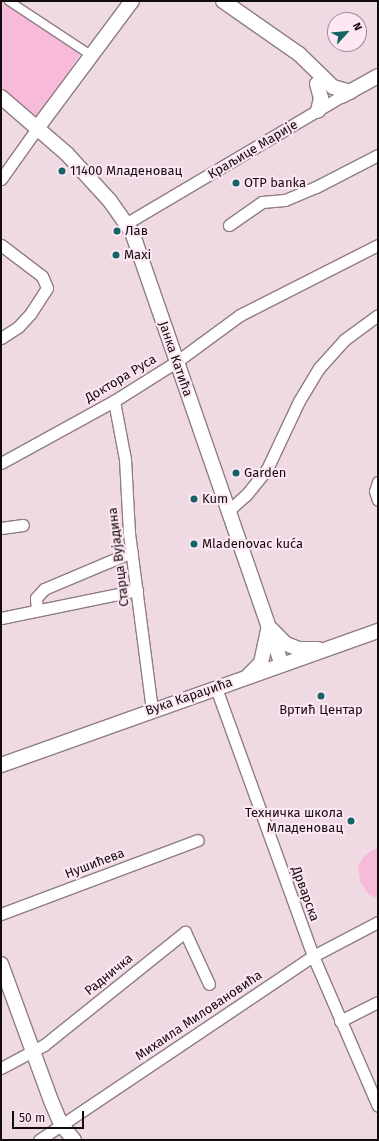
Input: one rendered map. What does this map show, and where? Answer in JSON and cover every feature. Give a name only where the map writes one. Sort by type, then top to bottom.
[{"type":"street","points":[[10,1],[92,56]]},
{"type":"street","points":[[1,179],[132,1]]},
{"type":"street","points":[[223,1],[271,36],[300,54],[333,87],[346,94]]},
{"type":"street","points":[[271,36],[317,84],[334,94],[346,94]]},
{"type":"street","name":"Краљице Марије","points":[[127,224],[378,76]]},
{"type":"street","points":[[317,84],[321,98],[318,111]]},
{"type":"street","name":"Јанка Катића","points":[[1,97],[38,127],[86,173],[127,224],[137,243],[176,362],[282,665]]},
{"type":"street","points":[[229,225],[262,202],[286,200],[378,155]]},
{"type":"street","points":[[1,245],[42,276],[46,284],[45,291],[31,313],[18,327],[1,338]]},
{"type":"street","name":"Доктора Руса","points":[[1,463],[114,401],[176,362],[240,315],[378,246]]},
{"type":"street","points":[[228,510],[246,495],[267,470],[299,401],[319,368],[344,340],[378,315]]},
{"type":"street","name":"Старца Вујадина","points":[[114,401],[125,460],[132,552],[152,710]]},
{"type":"street","points":[[377,484],[378,500]]},
{"type":"street","points":[[1,528],[23,524]]},
{"type":"street","points":[[37,610],[36,598],[44,589],[132,552]]},
{"type":"street","points":[[1,618],[137,590]]},
{"type":"street","points":[[268,626],[286,644],[299,649],[331,648]]},
{"type":"street","points":[[247,677],[261,663],[268,626]]},
{"type":"street","name":"Вука Караџића","points":[[1,765],[152,710],[378,631]]},
{"type":"street","name":"Дрварска","points":[[216,688],[313,956],[378,1106]]},
{"type":"street","name":"Нушићева","points":[[1,914],[198,840]]},
{"type":"street","name":"Михаила Миловановића","points":[[39,1140],[313,956],[378,922]]},
{"type":"street","name":"Радничка","points":[[1,1068],[33,1052],[185,932],[209,984]]},
{"type":"street","points":[[1,964],[33,1052],[62,1124],[74,1140]]},
{"type":"street","points":[[340,1021],[378,1002]]},
{"type":"shaded area","points":[[1,1],[6,1],[81,53],[37,117],[1,88]]},
{"type":"shaded area","points":[[378,847],[378,899],[368,894],[360,881],[358,867],[364,856]]},
{"type":"place","name":"11400 Младеновац","points":[[62,171]]},
{"type":"place","name":"OTP banka","points":[[236,183]]},
{"type":"place","name":"Лав","points":[[117,231]]},
{"type":"place","name":"Maxi","points":[[116,255]]},
{"type":"place","name":"Garden","points":[[236,473]]},
{"type":"place","name":"Kum","points":[[194,499]]},
{"type":"place","name":"Mladenovac kuća","points":[[194,544]]},
{"type":"place","name":"Вртић Центар","points":[[321,696]]},
{"type":"place","name":"Техничка школа Младеновац","points":[[351,821]]}]
